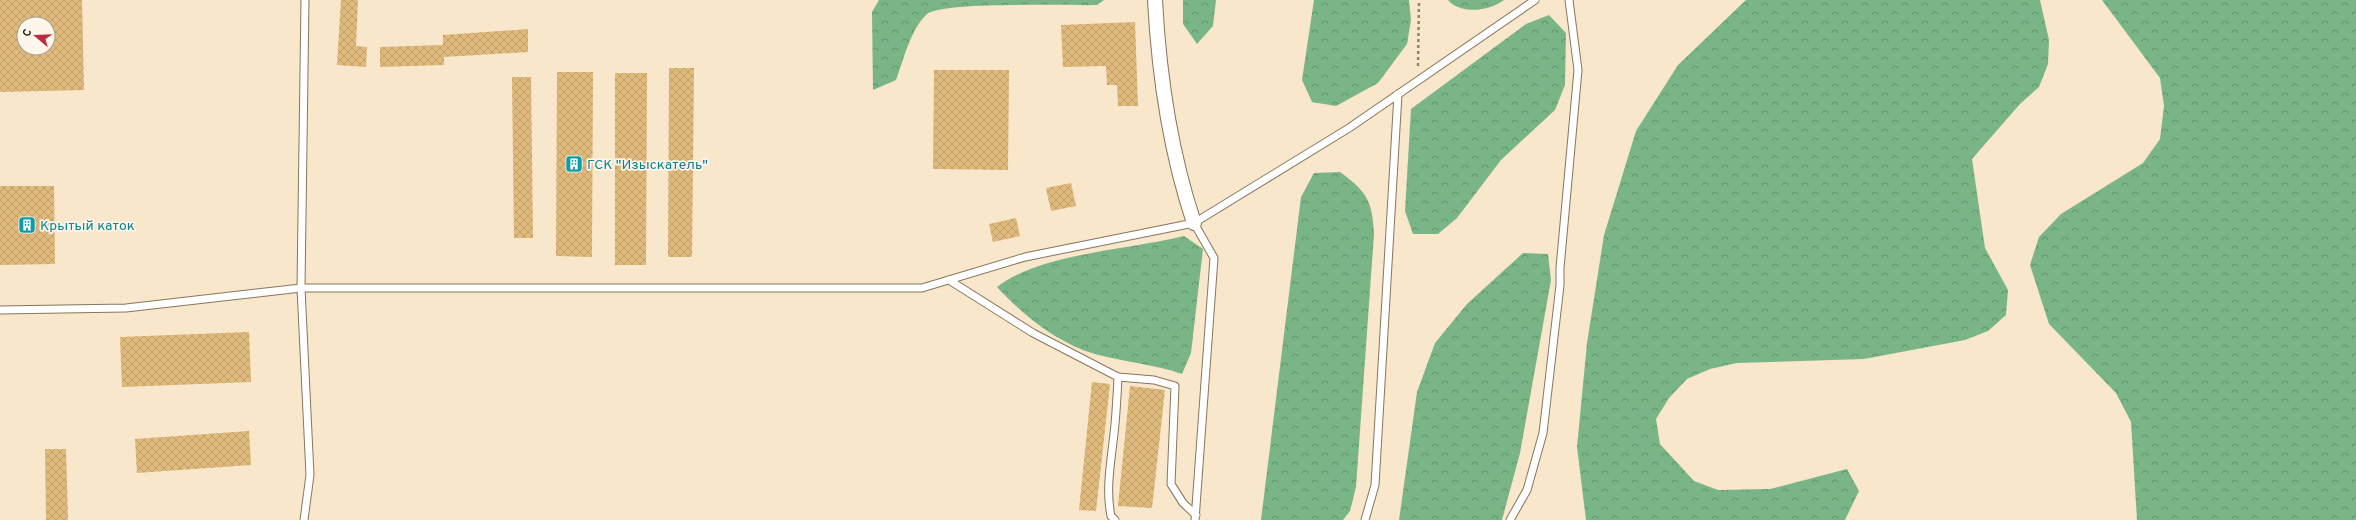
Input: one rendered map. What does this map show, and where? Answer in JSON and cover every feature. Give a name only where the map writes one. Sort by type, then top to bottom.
[{"type":"street","points":[[1155,0],[1165,109],[1182,188],[1194,223]]},
{"type":"lane","points":[[304,520],[310,475],[301,288],[305,0]]},
{"type":"lane","points":[[0,310],[126,308],[301,288],[922,288],[1025,257],[1194,223],[1349,128],[1535,0]]},
{"type":"lane","points":[[1510,520],[1528,490],[1542,433],[1560,285],[1560,268],[1578,70],[1569,0]]},
{"type":"lane","points":[[1365,520],[1376,485],[1398,94]]},
{"type":"lane","points":[[1194,223],[1214,258],[1196,518]]},
{"type":"lane","points":[[949,280],[1033,333],[1118,377],[1154,380],[1175,386],[1171,484],[1183,503],[1196,518]]},
{"type":"lane","points":[[1115,520],[1111,516],[1108,502],[1108,476],[1116,413],[1118,377]]},
{"type":"path","points":[[1417,81],[1419,0]]},
{"type":"green space","points":[[879,0],[1104,0],[1097,5],[1008,5],[956,7],[938,10],[927,14],[916,28],[912,36],[896,80],[873,90],[872,12]]},
{"type":"green space","points":[[1183,0],[1216,0],[1213,26],[1197,44],[1183,24]]},
{"type":"green space","points":[[1314,0],[1409,0],[1411,20],[1407,44],[1378,83],[1336,106],[1312,102],[1302,80]]},
{"type":"green space","points":[[1448,0],[1504,0],[1491,7],[1476,10],[1460,8]]},
{"type":"green space","points":[[1746,0],[2040,0],[2049,40],[2048,64],[2039,87],[2020,104],[1972,159],[1985,248],[2008,290],[2006,315],[1988,331],[1965,340],[1864,359],[1737,363],[1710,369],[1687,379],[1669,398],[1656,419],[1660,444],[1694,481],[1718,490],[1770,489],[1847,469],[1859,491],[1845,520],[1586,520],[1577,447],[1587,343],[1604,235],[1636,131],[1678,65]]},
{"type":"green space","points":[[2102,0],[2356,0],[2356,520],[2137,520],[2131,422],[2116,393],[2049,324],[2030,265],[2039,237],[2061,214],[2143,163],[2160,139],[2164,106],[2160,78]]},
{"type":"green space","points":[[1549,15],[1566,33],[1565,85],[1555,110],[1501,160],[1457,218],[1438,234],[1413,234],[1405,211],[1411,109],[1526,24]]},
{"type":"green space","points":[[1340,172],[1362,191],[1366,198],[1372,213],[1374,234],[1356,487],[1350,511],[1343,520],[1261,520],[1301,197],[1314,173]]},
{"type":"green space","points":[[1184,236],[1203,249],[1191,353],[1182,374],[1095,354],[1067,343],[1029,318],[997,287],[1015,276],[1037,267],[1061,260]]},
{"type":"green space","points":[[1523,253],[1548,254],[1551,280],[1520,453],[1502,520],[1399,520],[1417,392],[1435,343],[1467,304]]},
{"type":"building","points":[[0,0],[82,0],[84,90],[0,92]]},
{"type":"building","points":[[341,0],[358,0],[356,46],[367,47],[366,67],[337,65]]},
{"type":"building","points":[[1135,22],[1138,106],[1118,106],[1117,85],[1107,85],[1106,66],[1063,67],[1061,25]]},
{"type":"building","points":[[528,29],[528,52],[444,57],[444,65],[380,67],[380,47],[443,45],[443,35]]},
{"type":"building","name":"ГСК \"Изыскатель\"","points":[[669,68],[694,68],[692,257],[668,257]]},
{"type":"building","points":[[934,70],[1009,70],[1008,170],[933,169]]},
{"type":"building","name":"ГСК \"Изыскатель\"","points":[[557,72],[593,72],[592,257],[556,256]]},
{"type":"building","name":"ГСК \"Изыскатель\"","points":[[615,73],[647,73],[646,265],[615,265]]},
{"type":"building","points":[[512,77],[531,77],[533,238],[514,238]]},
{"type":"building","points":[[1071,183],[1076,206],[1051,211],[1046,188]]},
{"type":"building","name":"Крытый каток","points":[[0,186],[54,186],[55,264],[0,265]]},
{"type":"building","points":[[1016,218],[1020,236],[993,242],[989,224]]},
{"type":"building","points":[[249,332],[251,382],[122,387],[120,337]]},
{"type":"building","points":[[1092,382],[1110,384],[1096,511],[1079,510]]},
{"type":"building","points":[[1130,386],[1165,390],[1152,508],[1118,506]]},
{"type":"building","points":[[249,431],[251,465],[137,473],[135,439]]},
{"type":"building","points":[[45,449],[66,449],[68,520],[46,520]]},
{"type":"place","name":"ГСК \"Изыскатель\"","points":[[574,164]]},
{"type":"place","name":"Крытый каток","points":[[27,225]]}]
